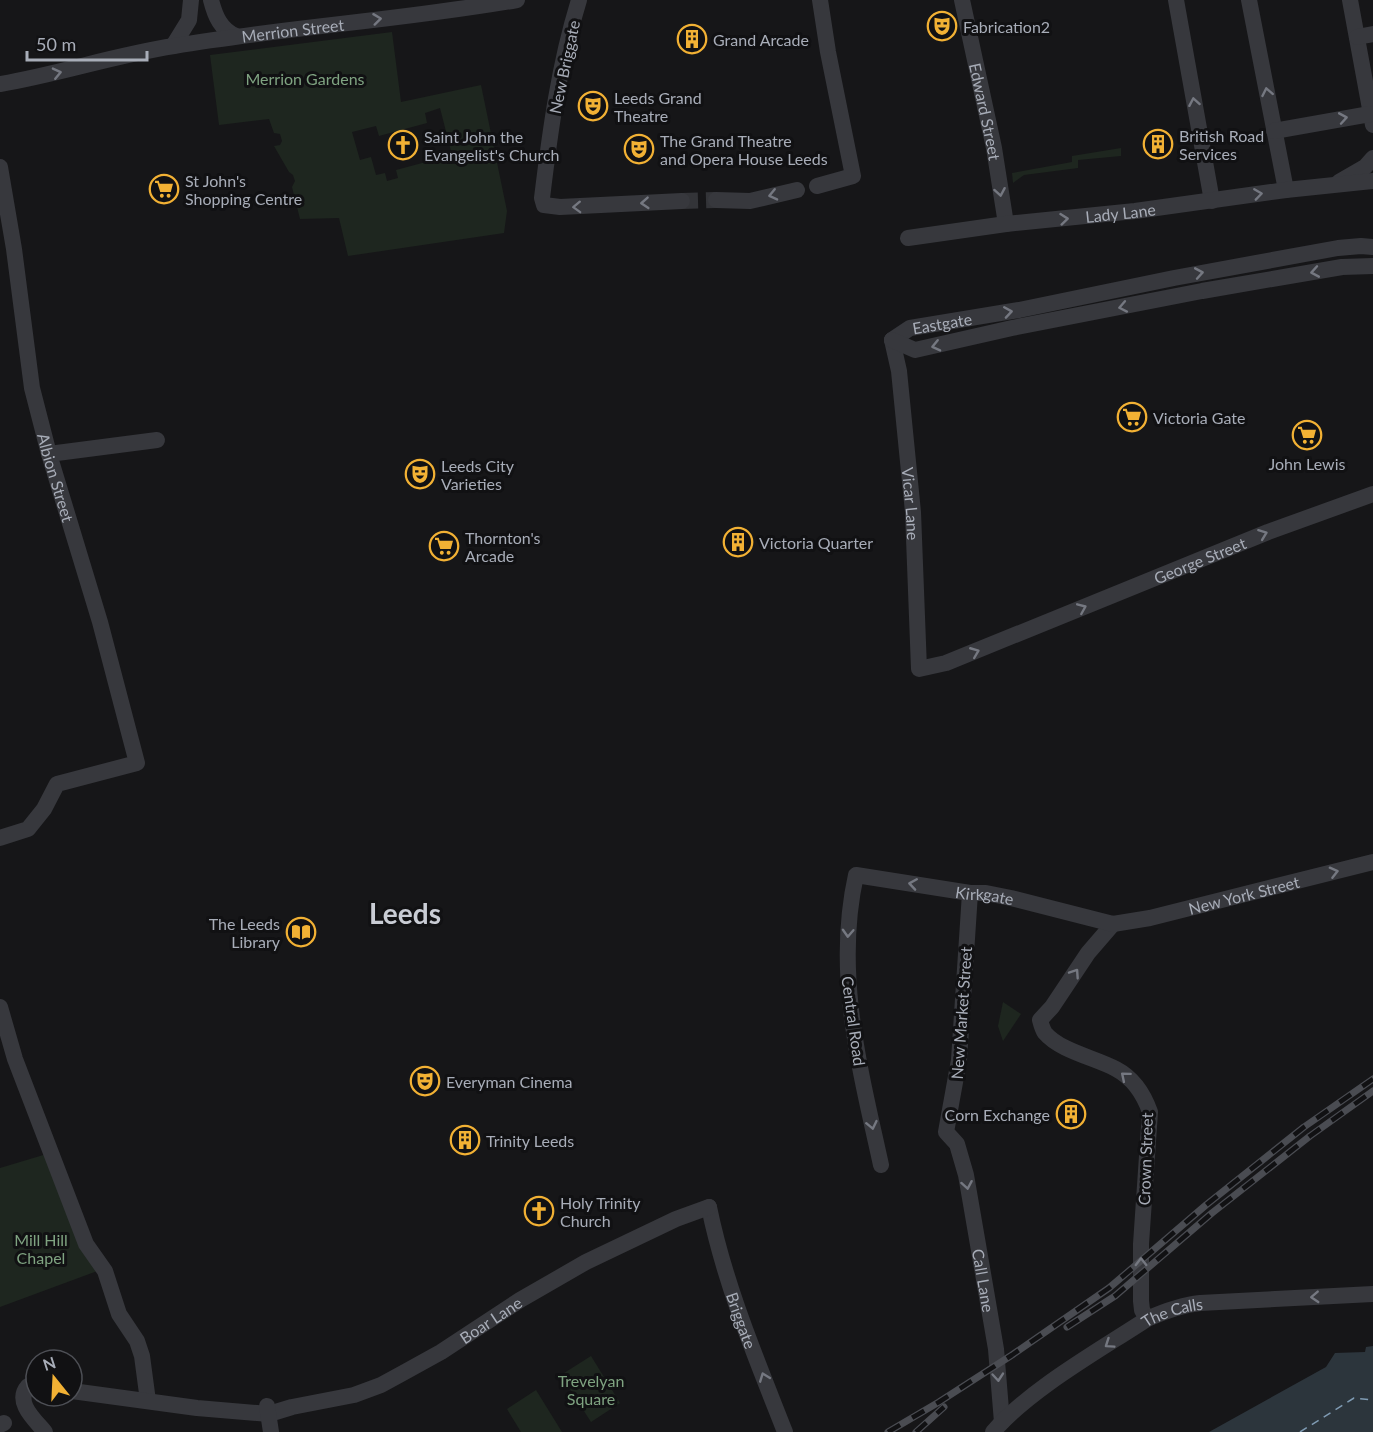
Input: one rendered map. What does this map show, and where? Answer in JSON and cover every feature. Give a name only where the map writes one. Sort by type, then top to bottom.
[{"type":"street","points":[[173,46],[189,20],[191,0]]},
{"type":"street","points":[[211,0],[217,18],[227,32],[236,36]]},
{"type":"street","name":"Merrion Street","points":[[0,84],[173,46],[236,36],[451,11],[517,0]]},
{"type":"street","name":"New Briggate","points":[[579,0],[571,27],[549,135],[542,198],[544,205],[580,207],[682,201]]},
{"type":"street","points":[[817,186],[853,176],[820,0]]},
{"type":"street","name":"Edward Street","points":[[962,0],[994,148],[1006,224]]},
{"type":"street","points":[[1176,0],[1212,201]]},
{"type":"street","points":[[1248,0],[1286,190]]},
{"type":"street","points":[[1274,131],[1372,119],[1365,36],[1350,0]]},
{"type":"street","name":"Lady Lane","points":[[1333,186],[1365,167],[1373,158]]},
{"type":"street","name":"Albion Street","points":[[0,167],[1,185],[14,249],[29,374],[49,454],[100,622],[137,763],[57,784],[44,809],[28,829],[0,838]]},
{"type":"street","name":"Lady Lane","points":[[908,238],[1006,224],[1135,212],[1286,190],[1373,182]]},
{"type":"street","points":[[716,200],[750,201],[796,190]]},
{"type":"street","name":"Eastgate","points":[[892,340],[910,328],[1019,310],[1174,278],[1338,248],[1373,247]]},
{"type":"street","name":"Eastgate","points":[[892,340],[915,350],[1012,328],[1202,291],[1342,267],[1373,266]]},
{"type":"street","name":"Vicar Lane","points":[[892,340],[898,370],[913,512],[919,669]]},
{"type":"street","points":[[49,454],[158,440]]},
{"type":"street","name":"George Street","points":[[919,669],[946,663],[1237,544],[1373,494]]},
{"type":"street","name":"New York Street","points":[[1113,924],[1150,918],[1373,862]]},
{"type":"street","name":"Kirkgate","points":[[856,875],[970,893],[986,893],[1113,924]]},
{"type":"street","name":"Central Road","points":[[856,875],[850,899],[846,963],[856,1051],[881,1165]]},
{"type":"street","name":"New Market Street","points":[[946,1132],[959,1060],[970,893]]},
{"type":"street","name":"Crown Street","points":[[1113,924],[1088,953],[1052,1007],[1040,1020],[1044,1032],[1059,1043],[1117,1069],[1133,1082],[1145,1098],[1150,1112],[1141,1244],[1141,1301],[1142,1310],[1148,1319]]},
{"type":"street","points":[[0,1007],[25,1088],[86,1244],[105,1271],[119,1314],[140,1348],[148,1401]]},
{"type":"street","name":"Call Lane","points":[[946,1132],[957,1144],[966,1175],[996,1349],[998,1427]]},
{"type":"street","name":"Boar Lane","points":[[84,1393],[197,1408],[243,1411],[292,1407],[348,1397],[381,1385],[441,1352],[520,1300],[577,1267],[684,1216],[709,1207]]},
{"type":"street","name":"Briggate","points":[[709,1207],[715,1234],[745,1329],[785,1432]]},
{"type":"street","name":"The Calls","points":[[998,1427],[1043,1389],[1148,1319],[1165,1311],[1191,1304],[1373,1294]]},
{"type":"street","points":[[27,1408],[45,1432]]},
{"type":"street","points":[[268,1410],[271,1432]]},
{"type":"green space","name":"Merrion Gardens","points":[[392,32],[401,102],[481,85],[507,211],[504,233],[348,256],[339,218],[300,219],[292,187],[295,181],[274,146],[280,145],[282,141],[280,134],[274,133],[269,119],[219,125],[210,55]],"holes":[[[440,108],[452,155],[396,170],[398,178],[387,181],[385,173],[376,175],[371,157],[360,160],[352,132],[376,126],[379,136],[427,123],[425,113]]]},
{"type":"green space","points":[[1121,148],[1121,156],[1078,160],[1078,168],[1024,175],[1013,183],[1012,173],[1072,162],[1072,156]]},
{"type":"green space","points":[[1003,1002],[1021,1014],[1003,1041],[998,1026]]},
{"type":"green space","name":"Mill Hill Chapel","points":[[50,1153],[100,1270],[0,1307],[0,1168]]},
{"type":"green space","name":"Trevelyan Square","points":[[591,1356],[620,1403],[591,1422],[561,1375]]},
{"type":"green space","name":"Trevelyan Square","points":[[536,1390],[562,1432],[521,1432],[507,1409]]},
{"type":"shaded area","points":[[1373,1346],[1373,1432],[1209,1432],[1326,1367],[1335,1353],[1365,1352],[1366,1347]]},
{"type":"ferry route","points":[[1300,1432],[1354,1398],[1373,1400]]},
{"type":"tunnel","points":[[682,201],[716,200]]},
{"type":"railway","points":[[888,1432],[1012,1355],[1109,1288],[1206,1205],[1304,1127],[1373,1079]]},
{"type":"railway","points":[[1067,1327],[1115,1296],[1212,1213],[1310,1136],[1373,1091]]},
{"type":"railway","points":[[916,1432],[944,1407]]},
{"type":"place","name":"Fabrication2","points":[[942,26]]},
{"type":"place","name":"Grand Arcade","points":[[692,39]]},
{"type":"place","name":"Leeds Grand Theatre","points":[[593,106]]},
{"type":"place","name":"British Road Services","points":[[1158,144]]},
{"type":"place","name":"Saint John the Evangelist's Church","points":[[403,145]]},
{"type":"place","name":"The Grand Theatre and Opera House Leeds","points":[[639,149]]},
{"type":"place","name":"St John's Shopping Centre","points":[[164,189]]},
{"type":"place","name":"Victoria Gate","points":[[1132,417]]},
{"type":"place","name":"John Lewis","points":[[1307,435]]},
{"type":"place","name":"Leeds City Varieties","points":[[420,474]]},
{"type":"place","name":"Victoria Quarter","points":[[738,542]]},
{"type":"place","name":"Thornton's Arcade","points":[[444,546]]},
{"type":"place","name":"The Leeds Library","points":[[301,932]]},
{"type":"place","name":"Everyman Cinema","points":[[425,1081]]},
{"type":"place","name":"Corn Exchange","points":[[1071,1114]]},
{"type":"place","name":"Trinity Leeds","points":[[465,1140]]},
{"type":"place","name":"Holy Trinity Church","points":[[539,1211]]},
{"type":"district","name":"Leeds","points":[[405,913]]}]
